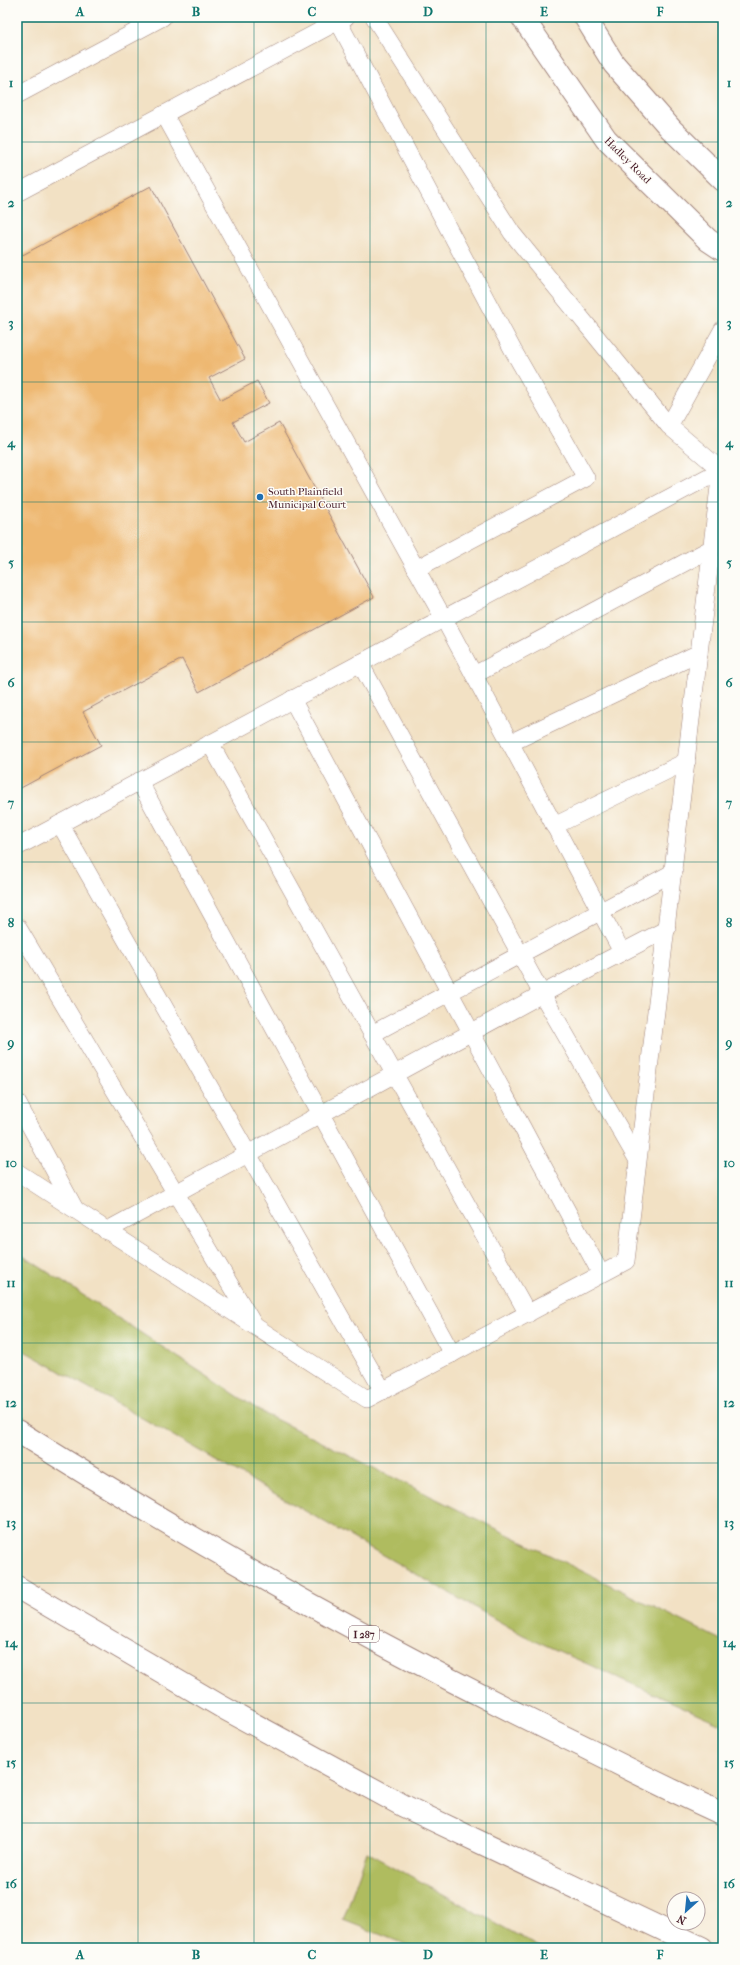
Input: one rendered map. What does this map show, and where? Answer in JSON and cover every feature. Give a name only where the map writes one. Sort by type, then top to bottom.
[{"type":"main road","name":"Hadley Road","points":[[522,17],[606,139],[708,240],[723,250]]},
{"type":"main road","points":[[585,17],[614,64],[671,129],[723,180]]},
{"type":"main road","name":"I 287","points":[[17,1431],[101,1483],[317,1609],[508,1710],[723,1814]]},
{"type":"main road","points":[[17,1587],[222,1706],[404,1806],[702,1948]]},
{"type":"lane","points":[[17,95],[163,17]]},
{"type":"lane","points":[[374,17],[512,233],[670,426],[721,470]]},
{"type":"lane","points":[[17,193],[342,19],[511,345],[586,478],[416,570]]},
{"type":"lane","points":[[164,114],[444,619],[622,952]]},
{"type":"lane","points":[[670,426],[711,348],[723,329]]},
{"type":"lane","points":[[17,1172],[367,1399],[626,1262],[637,1159],[674,872],[721,470]]},
{"type":"lane","points":[[17,847],[721,470]]},
{"type":"lane","points":[[474,675],[712,548]]},
{"type":"lane","points":[[510,743],[699,653]]},
{"type":"lane","points":[[360,663],[542,994],[637,1159]]},
{"type":"lane","points":[[292,699],[601,1274]]},
{"type":"lane","points":[[210,743],[528,1314]]},
{"type":"lane","points":[[554,826],[687,761]]},
{"type":"lane","points":[[139,781],[452,1354]]},
{"type":"lane","points":[[60,824],[382,1391]]},
{"type":"lane","points":[[372,1034],[674,872]]},
{"type":"lane","points":[[17,926],[256,1328]]},
{"type":"lane","points":[[106,1230],[542,994],[667,929]]},
{"type":"lane","points":[[17,1102],[75,1210]]},
{"type":"green space","points":[[17,1252],[265,1414],[723,1641],[723,1725],[523,1635],[19,1348],[17,1346]]},
{"type":"green space","points":[[367,1852],[541,1948],[415,1948],[343,1920]]},
{"type":"building","points":[[151,186],[245,359],[209,378],[221,400],[257,381],[269,403],[233,422],[244,442],[279,423],[374,597],[199,692],[182,659],[83,712],[101,745],[17,790],[17,258]]},
{"type":"place","name":"South Plainfield Municipal Court","points":[[260,497]]}]
